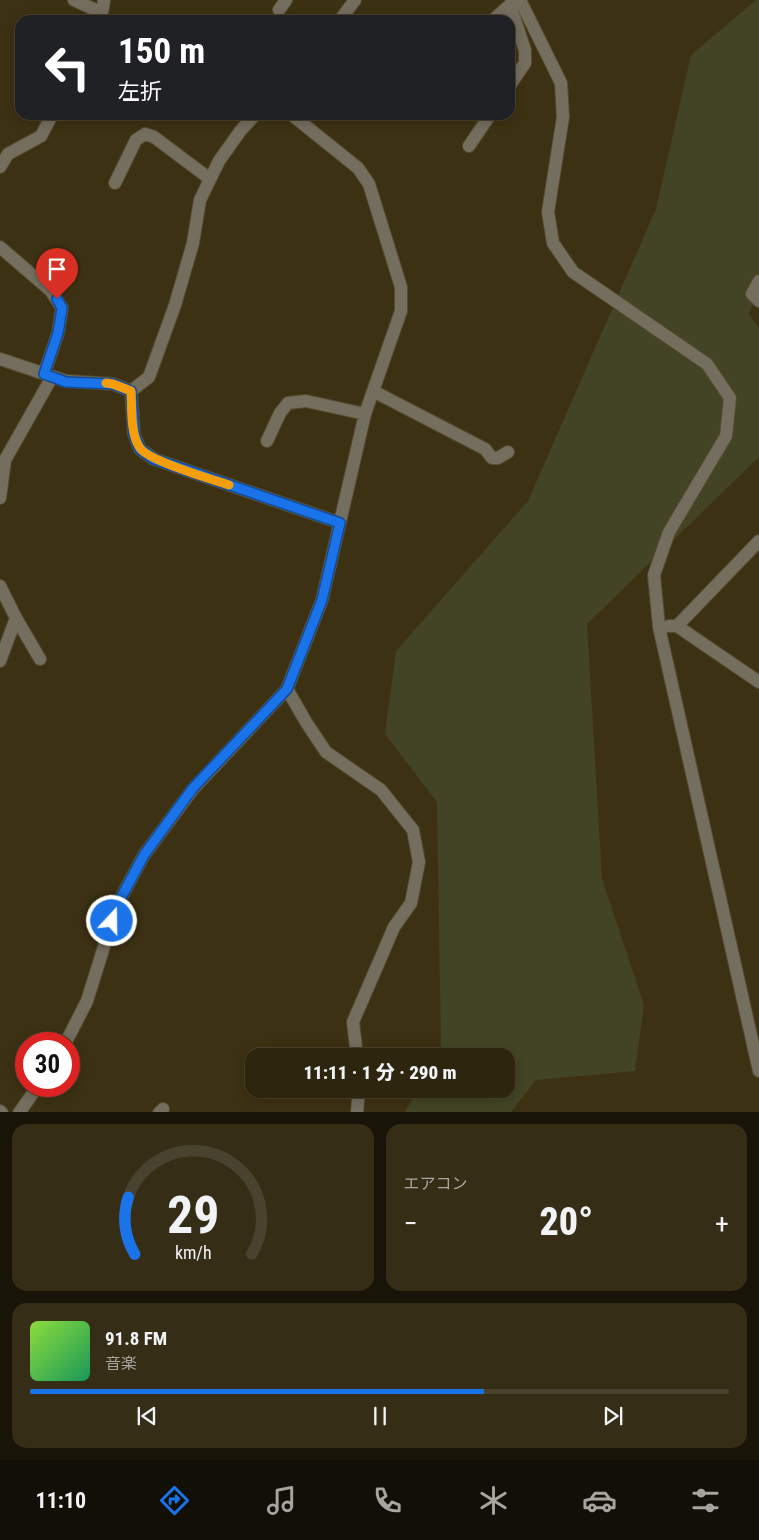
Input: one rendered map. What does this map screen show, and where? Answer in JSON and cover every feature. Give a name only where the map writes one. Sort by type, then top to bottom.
[{"type":"street","points":[[74,0],[102,11]]},
{"type":"street","points":[[344,15],[355,0]]},
{"type":"street","points":[[499,15],[514,2]]},
{"type":"street","points":[[514,2],[526,50],[525,63],[515,78]]},
{"type":"street","points":[[514,2],[561,83],[563,117],[548,212],[553,243],[573,272],[707,364],[730,398],[726,436],[669,532],[654,575],[659,627],[759,1071]]},
{"type":"street","points":[[0,167],[8,154],[41,136],[49,120]]},
{"type":"street","points":[[131,391],[149,377],[175,305],[193,243],[200,200],[219,161],[250,120]]},
{"type":"street","points":[[71,1032],[87,1001],[117,905],[144,855],[193,788],[287,689],[322,600],[365,414],[401,311],[400,287],[369,184],[358,168],[298,120]]},
{"type":"street","points":[[469,146],[487,120]]},
{"type":"street","points":[[115,183],[136,140],[145,134],[154,137],[210,179]]},
{"type":"street","points":[[0,246],[51,291],[62,308],[48,375],[5,460],[0,498]]},
{"type":"street","points":[[759,281],[752,294],[759,301]]},
{"type":"street","points":[[0,359],[66,382],[113,384],[131,391]]},
{"type":"street","points":[[131,391],[134,434],[140,449],[154,459],[340,523]]},
{"type":"street","points":[[373,391],[485,449],[492,458],[498,458],[508,452]]},
{"type":"street","points":[[268,441],[280,414],[288,404],[306,401],[365,414]]},
{"type":"street","points":[[677,626],[759,541]]},
{"type":"street","points":[[0,586],[40,659]]},
{"type":"street","points":[[0,660],[16,618]]},
{"type":"street","points":[[659,627],[677,626],[759,682]]},
{"type":"street","points":[[287,689],[326,752],[380,790],[413,830],[419,862],[410,903],[394,927],[353,1022],[356,1048]]},
{"type":"street","points":[[20,1112],[30,1097]]},
{"type":"street","points":[[357,1112],[358,1098]]},
{"type":"green space","points":[[756,0],[759,0],[759,288],[749,314],[759,328],[759,457],[587,624],[602,879],[644,1005],[635,1071],[536,1080],[511,1112],[405,1112],[413,1098],[515,1098],[515,1048],[440,1048],[437,802],[385,734],[396,651],[528,501],[656,209],[691,55]]},
{"type":"slow traffic","points":[[106,383],[131,391],[134,434],[140,449],[154,459],[229,485]]},
{"type":"route","points":[[57,299],[62,308],[58,333],[44,374],[66,382],[113,384],[131,391],[134,434],[140,449],[154,459],[340,523],[322,600],[287,689],[193,788],[144,855],[117,905],[112,921]]}]
